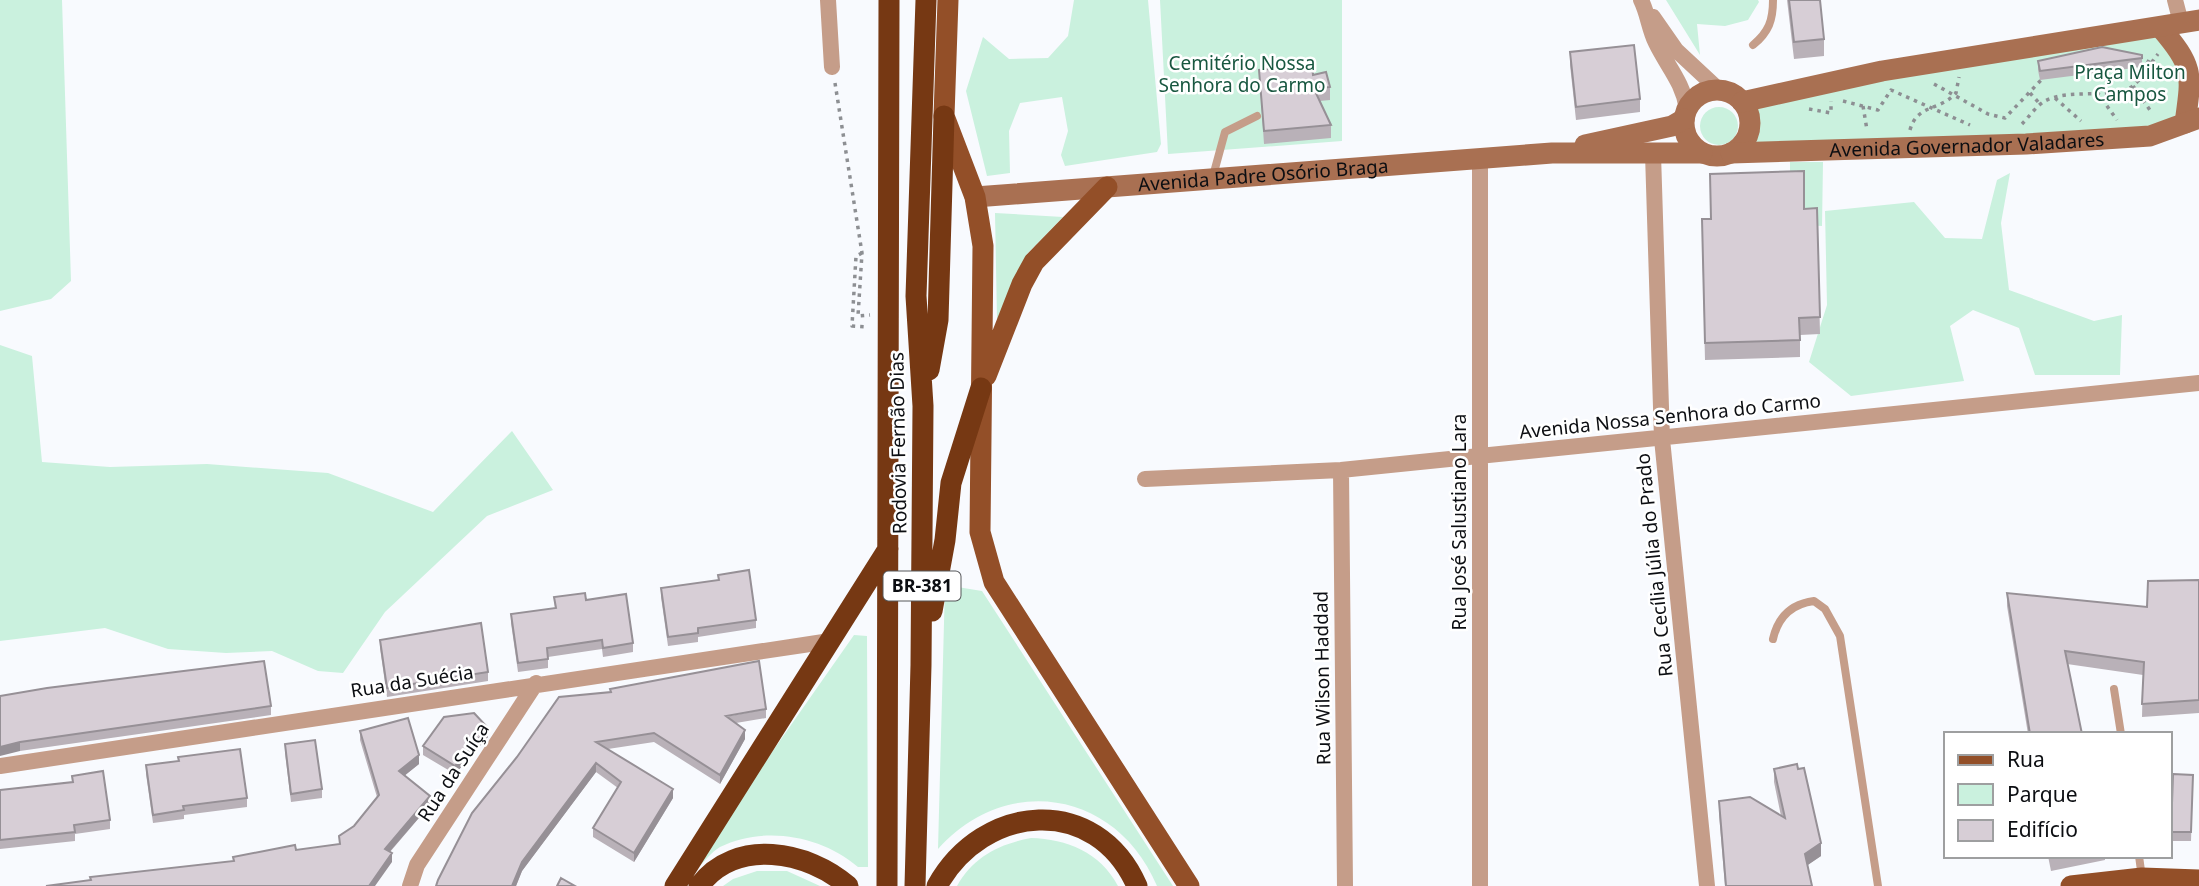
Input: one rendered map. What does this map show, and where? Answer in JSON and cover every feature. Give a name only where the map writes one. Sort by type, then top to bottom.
[{"type":"highway","name":"Rodovia Fernão Dias","points":[[887,886],[889,0]]},
{"type":"highway","name":"Rodovia Fernão Dias","points":[[915,886],[921,665],[923,406],[916,296],[926,0]]},
{"type":"highway","points":[[923,406],[938,320],[944,116]]},
{"type":"highway","points":[[921,665],[945,540],[951,483],[981,388]]},
{"type":"highway","points":[[675,886],[888,549]]},
{"type":"highway","points":[[937,886],[948,866],[964,848],[984,834],[1030,820],[1054,821],[1077,827],[1098,838],[1116,854],[1137,886]]},
{"type":"highway","points":[[699,886],[710,872],[744,858],[778,852],[809,860],[833,873],[848,886]]},
{"type":"main road","points":[[948,0],[944,116],[975,197],[983,246],[980,531],[994,582],[1189,886]]},
{"type":"main road","points":[[981,388],[1022,284],[1034,262],[1107,187]]},
{"type":"main road","points":[[2071,886],[2142,878],[2199,880]]},
{"type":"street","points":[[828,0],[832,67]]},
{"type":"street","points":[[2175,0],[2190,21],[2199,65]]},
{"type":"street","points":[[1642,2],[1676,50],[1719,90],[1742,102],[1749,117],[1748,134],[1731,153],[1712,156],[1702,153],[1689,141],[1685,95],[1674,70],[1656,43],[1642,2]]},
{"type":"street","points":[[1742,102],[1882,71],[2190,21]]},
{"type":"street","points":[[2160,27],[2183,54],[2191,78],[2192,121]]},
{"type":"street","points":[[1686,114],[1700,95],[1719,90]]},
{"type":"street","name":"Avenida Padre Osório Braga","points":[[1552,153],[1672,126],[1686,114]]},
{"type":"street","name":"Avenida Governador Valadares","points":[[1731,153],[2150,136],[2192,121]]},
{"type":"street","name":"Avenida Padre Osório Braga","points":[[975,197],[1552,153],[1702,153]]},
{"type":"street","name":"Rua Cecília Júlia do Prado","points":[[1653,155],[1662,439],[1707,886]]},
{"type":"street","name":"Rua José Salustiano Lara","points":[[1479,158],[1480,886]]},
{"type":"street","name":"Avenida Nossa Senhora do Carmo","points":[[1144,479],[1341,470],[2199,383]]},
{"type":"street","name":"Rua Wilson Haddad","points":[[1341,470],[1345,886]]},
{"type":"street","name":"Rua da Suécia","points":[[0,766],[830,640]]},
{"type":"street","name":"Rua da Suíça","points":[[410,886],[416,865],[536,683]]},
{"type":"lane","points":[[1754,45],[1765,35],[1773,18],[1773,0]]},
{"type":"lane","points":[[1213,178],[1225,132],[1257,116]]},
{"type":"lane","points":[[1773,639],[1777,623],[1797,603],[1814,601],[1825,609],[1840,636],[1878,886]]},
{"type":"lane","points":[[2114,689],[2121,732]]},
{"type":"lane","points":[[2139,858],[2142,878]]},
{"type":"path","points":[[2027,130],[2015,130],[2040,104],[2055,97],[2076,92],[2118,92],[2133,86],[2161,51]]},
{"type":"path","points":[[2132,54],[2169,72]]},
{"type":"path","points":[[832,67],[862,253],[858,316],[889,314]]},
{"type":"path","points":[[1930,82],[1988,114],[2005,118],[2048,71]]},
{"type":"path","points":[[1922,132],[1909,132],[1913,119],[1922,109],[1943,104],[1954,96],[1961,72],[1949,74]]},
{"type":"path","points":[[1884,84],[1898,82]]},
{"type":"path","points":[[2133,86],[2155,118],[2147,120]]},
{"type":"path","points":[[1797,107],[1831,113],[1831,99],[1878,110],[1891,90],[1972,126]]},
{"type":"path","points":[[2097,92],[2120,124],[2112,126]]},
{"type":"path","points":[[2030,93],[2040,104]]},
{"type":"path","points":[[2055,97],[2087,127],[2075,128]]},
{"type":"path","points":[[1856,132],[1868,132],[1863,106]]},
{"type":"green space","points":[[0,0],[62,0],[71,281],[51,299],[0,311]]},
{"type":"green space","points":[[1074,0],[1148,0],[1161,144],[1157,152],[1065,166],[1061,155],[1068,131],[1062,97],[1020,103],[1009,131],[1010,173],[987,176],[966,91],[983,37],[1009,59],[1048,58],[1068,36]]},
{"type":"green space","name":"Cemitério Nossa Senhora do Carmo","points":[[1160,0],[1342,0],[1342,141],[1168,154]]},
{"type":"green space","points":[[1666,0],[1759,2],[1748,20],[1725,26],[1697,24],[1700,55]]},
{"type":"green space","name":"Praça Milton Campos","points":[[2159,30],[2181,55],[2181,110],[2160,129],[1750,147],[1758,126],[1755,104]]},
{"type":"green space","points":[[1719,107],[1732,113],[1738,126],[1732,139],[1719,145],[1706,139],[1700,126],[1706,113]]},
{"type":"green space","points":[[1790,162],[1823,162],[1822,226],[1804,225],[1790,188]]},
{"type":"green space","points":[[2010,173],[2001,223],[2009,290],[2094,321],[2122,315],[2120,375],[2035,375],[2019,328],[1973,310],[1950,326],[1964,381],[1851,396],[1809,362],[1827,305],[1825,211],[1914,202],[1945,238],[1982,239],[1997,180]]},
{"type":"green space","points":[[995,213],[1063,217],[1027,254],[997,320]]},
{"type":"green space","points":[[0,345],[32,356],[42,462],[110,467],[207,464],[328,473],[433,512],[512,431],[553,490],[487,516],[385,612],[343,673],[318,671],[272,651],[226,653],[168,649],[105,628],[0,641]]},
{"type":"green space","points":[[945,585],[982,591],[1173,886],[1157,886],[1139,854],[1116,829],[1088,812],[1058,803],[1027,802],[996,809],[966,825],[938,849]]},
{"type":"green space","points":[[854,635],[867,636],[868,867],[858,867],[844,856],[810,841],[774,835],[737,840],[720,847],[696,870],[700,855]]},
{"type":"green space","points":[[1031,838],[1057,841],[1092,856],[1111,874],[1118,886],[957,886],[971,867],[988,853]]},
{"type":"green space","points":[[757,871],[787,871],[820,886],[723,886],[733,879]]},
{"type":"building","points":[[1789,0],[1820,0],[1824,39],[1794,42]]},
{"type":"building","points":[[1634,45],[1640,99],[1576,107],[1570,52]]},
{"type":"building","points":[[2102,47],[2142,55],[2142,58],[2040,71],[2038,61]]},
{"type":"building","points":[[1312,65],[1313,75],[1326,72],[1330,87],[1314,89],[1331,125],[1264,131],[1259,70]]},
{"type":"building","points":[[1804,171],[1804,209],[1817,208],[1820,317],[1799,318],[1800,340],[1705,343],[1702,219],[1711,219],[1710,174]]},
{"type":"building","points":[[749,570],[756,620],[698,628],[698,633],[668,637],[661,588],[719,580],[718,575]]},
{"type":"building","points":[[2199,580],[2199,700],[2142,704],[2144,662],[2065,651],[2082,732],[2030,732],[2007,593],[2147,607],[2148,581]]},
{"type":"building","points":[[585,593],[586,600],[626,594],[633,643],[603,648],[602,640],[547,648],[548,659],[518,663],[511,614],[556,608],[554,597]]},
{"type":"building","points":[[481,623],[488,672],[387,688],[380,640]]},
{"type":"building","points":[[264,661],[271,706],[0,747],[0,696]]},
{"type":"building","points":[[759,661],[766,709],[726,716],[745,730],[720,775],[654,733],[596,742],[673,789],[634,853],[593,828],[621,782],[596,763],[522,862],[512,886],[436,886],[472,813],[517,757],[559,697],[611,692],[610,689]]},
{"type":"building","points":[[474,713],[488,728],[455,766],[423,746],[444,717]]},
{"type":"building","points":[[408,718],[419,755],[399,771],[430,796],[385,849],[392,853],[369,886],[46,886],[91,880],[90,877],[234,861],[233,857],[295,845],[296,850],[340,844],[339,836],[354,826],[379,795],[360,731]]},
{"type":"building","points":[[315,740],[322,789],[291,794],[285,744]]},
{"type":"building","points":[[240,749],[247,798],[183,806],[184,810],[153,815],[146,765],[179,761],[178,757]]},
{"type":"building","points":[[1797,764],[1798,769],[1804,768],[1821,843],[1805,854],[1812,886],[1726,886],[1719,801],[1750,797],[1785,818],[1774,769]]},
{"type":"building","points":[[103,771],[110,820],[74,825],[75,832],[0,840],[0,790],[73,782],[72,776]]},
{"type":"building","points":[[2173,774],[2193,775],[2191,832],[2171,832]]},
{"type":"building","points":[[561,878],[575,886],[557,886]]}]
